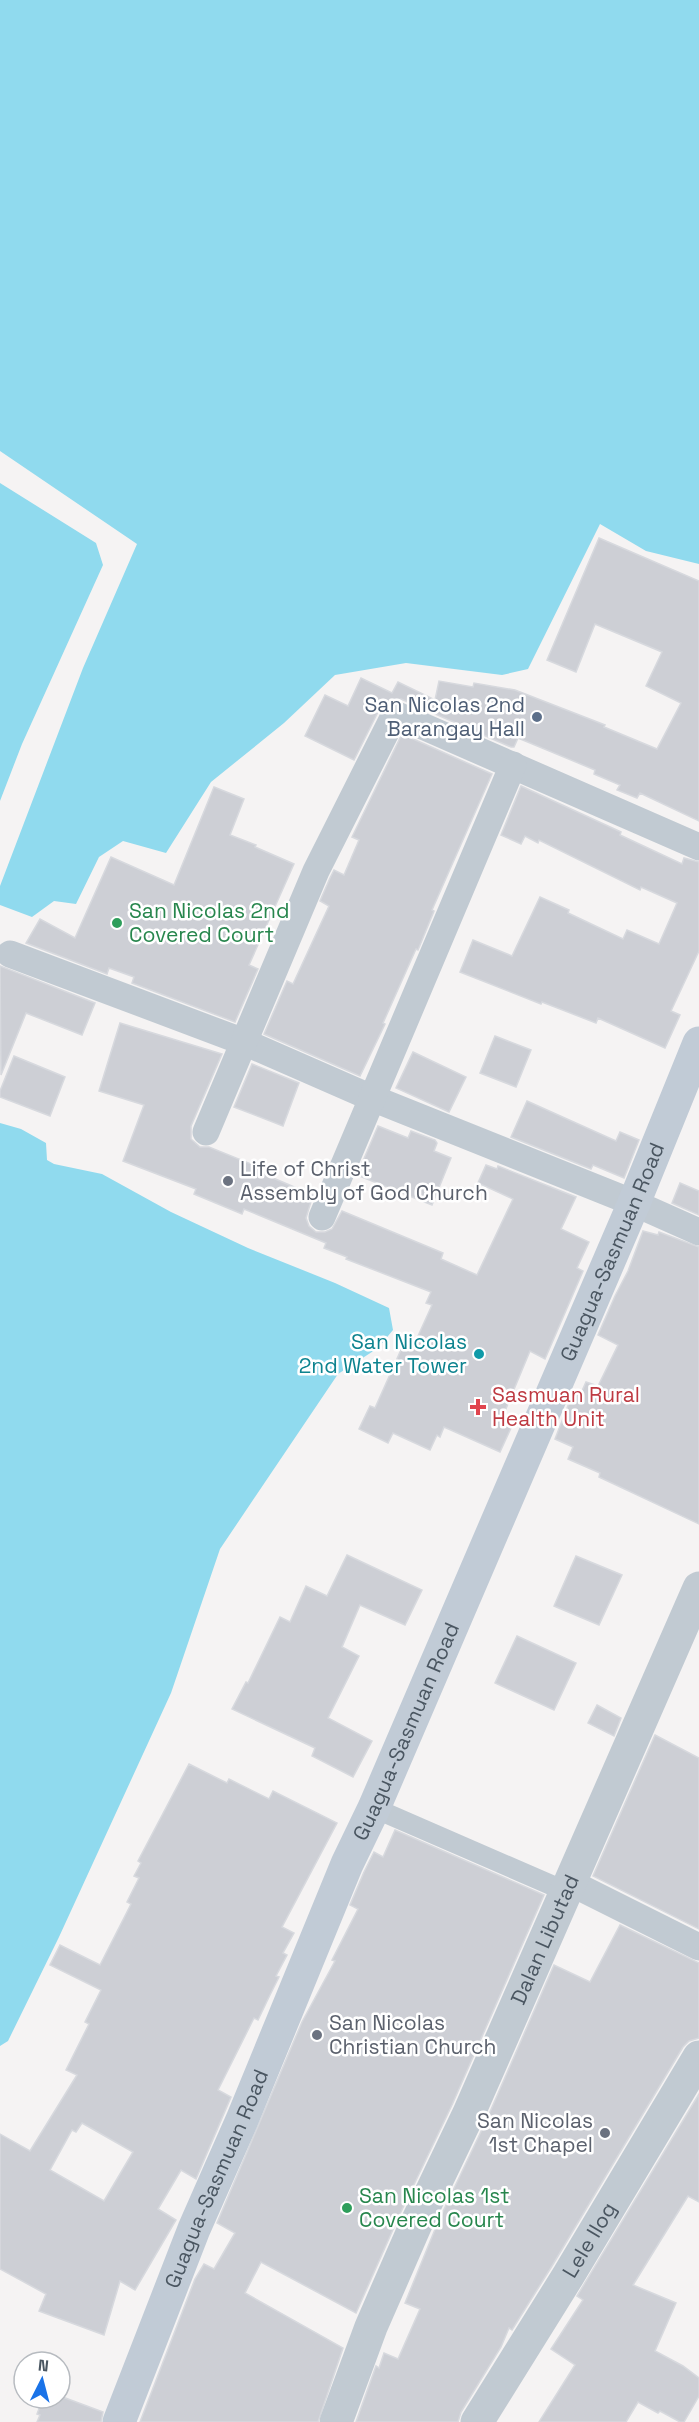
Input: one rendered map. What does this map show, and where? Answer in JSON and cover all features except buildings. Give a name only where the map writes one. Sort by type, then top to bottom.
[{"type":"main road","name":"Guagua-Sasmuan Road","points":[[118,2422],[194,2229],[242,2120],[347,1864],[374,1808],[634,1203],[699,1043]]},
{"type":"street","points":[[206,1132],[316,871],[395,714],[699,848]]},
{"type":"street","points":[[322,1217],[513,765]]},
{"type":"street","points":[[10,954],[244,1042],[372,1098],[634,1203],[699,1232]]},
{"type":"street","name":"Dalan Libutad","points":[[336,2422],[371,2327],[416,2224],[469,2113],[699,1588]]},
{"type":"street","points":[[374,1808],[568,1887],[699,1947]]},
{"type":"street","name":"Lele Ilog","points":[[477,2422],[568,2276],[699,2057]]},
{"type":"water","points":[[0,0],[699,0],[699,564],[646,551],[600,524],[528,669],[502,675],[406,663],[335,675],[284,723],[211,782],[166,853],[123,841],[99,857],[76,904],[54,901],[32,917],[0,905],[0,886],[83,668],[137,544],[0,451]]},
{"type":"water","points":[[0,483],[96,543],[103,565],[22,744],[0,801]]},
{"type":"water","points":[[0,1123],[21,1129],[46,1143],[47,1160],[54,1164],[102,1174],[171,1212],[248,1248],[335,1283],[389,1308],[393,1330],[378,1348],[338,1374],[220,1549],[171,1693],[59,1937],[8,2041],[0,2046]]},
{"type":"place","name":"San Nicolas 2nd Barangay Hall","points":[[537,717]]},
{"type":"place","name":"San Nicolas 2nd Covered Court","points":[[117,923]]},
{"type":"place","name":"Life of Christ Assembly of God Church","points":[[228,1181]]},
{"type":"place","name":"San Nicolas 2nd Water Tower","points":[[479,1354]]},
{"type":"place","name":"Sasmuan Rural Health Unit","points":[[478,1407]]},
{"type":"place","name":"San Nicolas Christian Church","points":[[317,2035]]},
{"type":"place","name":"San Nicolas 1st Chapel","points":[[605,2133]]},
{"type":"place","name":"San Nicolas 1st Covered Court","points":[[347,2208]]}]
